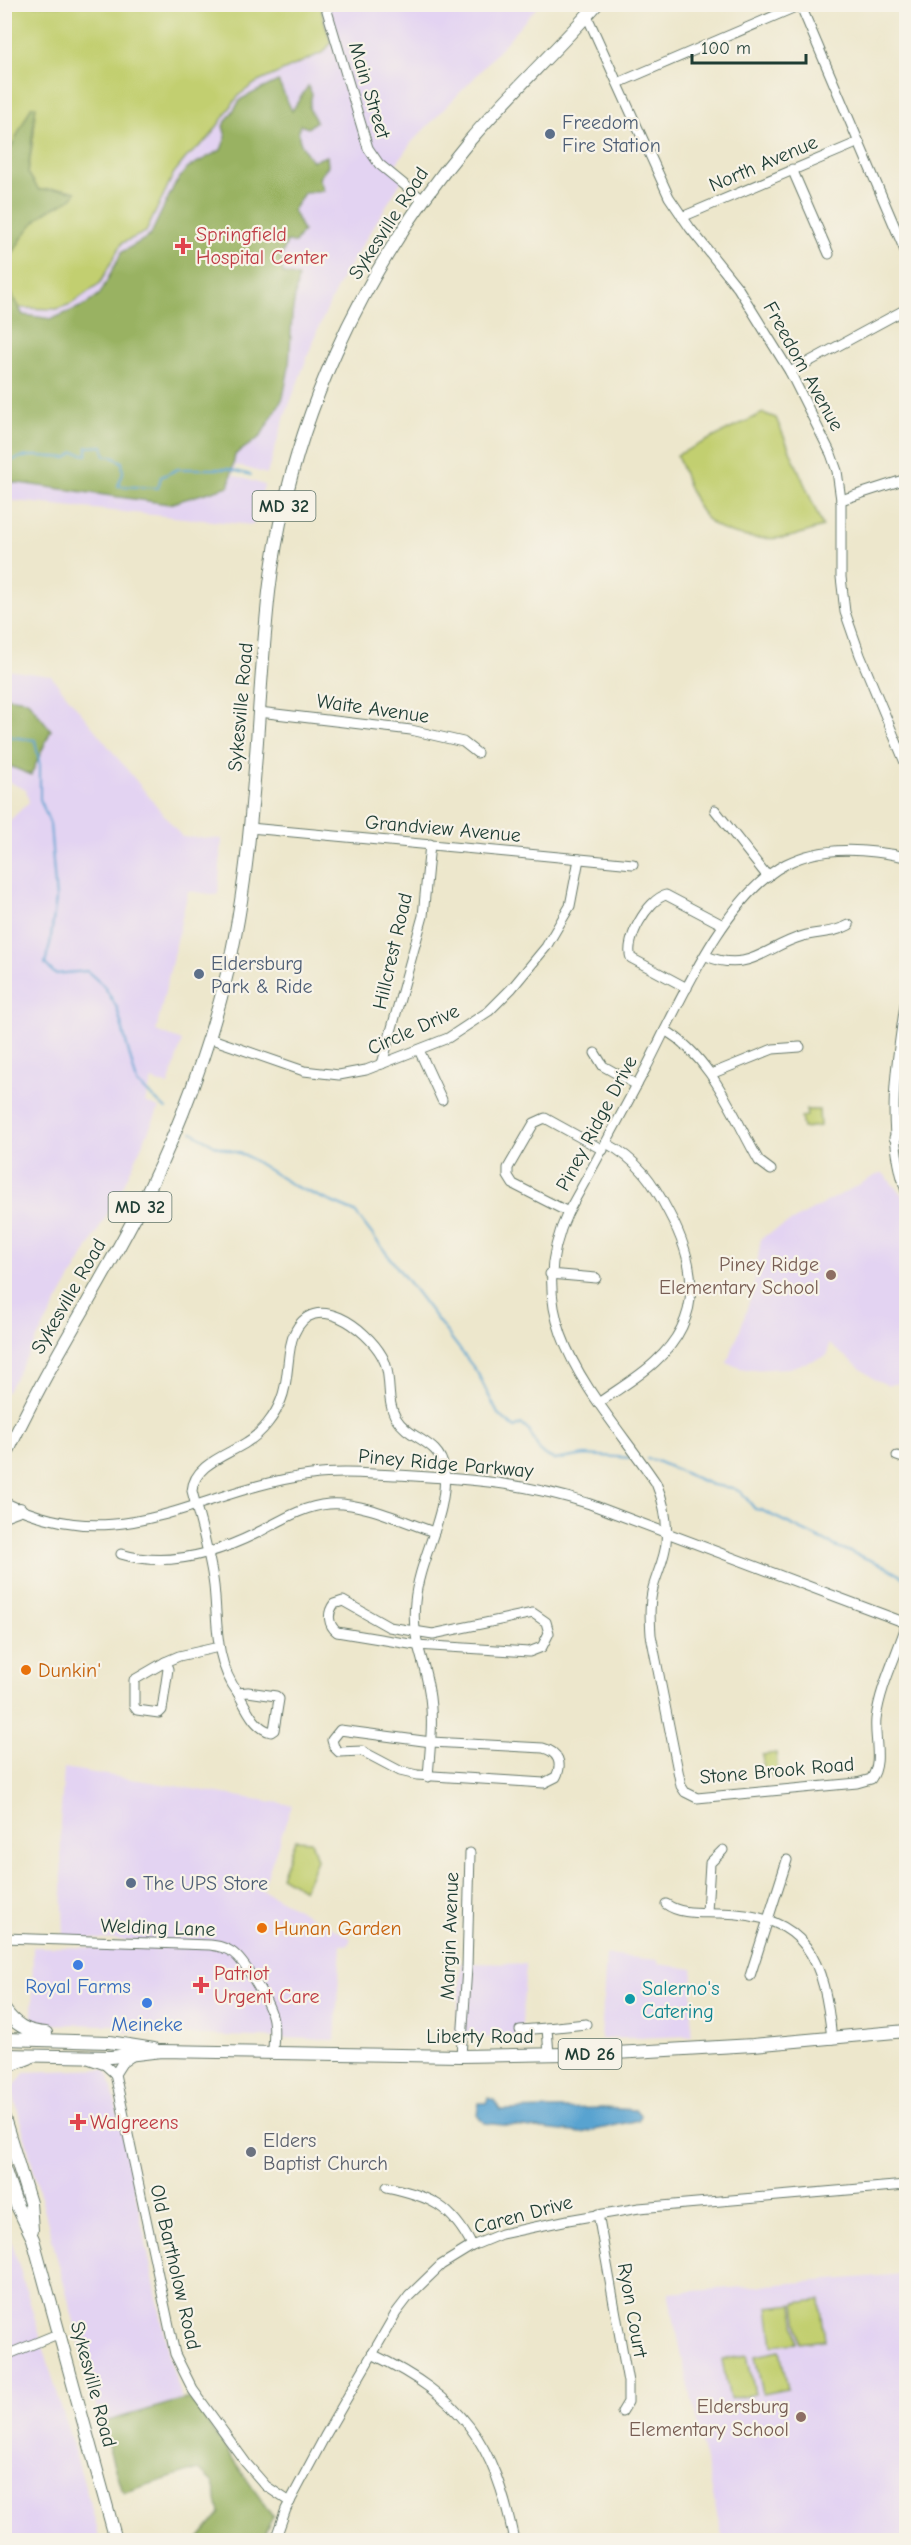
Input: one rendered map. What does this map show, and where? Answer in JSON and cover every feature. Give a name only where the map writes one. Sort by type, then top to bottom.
[{"type":"main road","name":"Sykesville Road","points":[[4,1460],[33,1398],[151,1187],[180,1119],[209,1038],[235,936],[250,828],[275,552],[286,495],[305,429],[331,362],[357,308],[394,243],[423,200],[471,138],[597,4]]},
{"type":"main road","points":[[4,1515],[20,1509]]},
{"type":"main road","points":[[4,2008],[12,2020],[34,2033],[63,2034],[79,2041]]},
{"type":"main road","name":"Liberty Road","points":[[4,2055],[134,2055],[161,2051],[461,2056],[549,2055],[689,2049],[906,2031]]},
{"type":"main road","name":"Liberty Road","points":[[4,2039],[134,2044],[161,2051]]},
{"type":"main road","points":[[4,2072],[11,2065],[39,2055]]},
{"type":"main road","name":"Sykesville Road","points":[[4,2118],[30,2203],[33,2239]]},
{"type":"main road","name":"Sykesville Road","points":[[4,2168],[17,2206],[33,2239],[116,2541]]},
{"type":"street","name":"Main Street","points":[[325,4],[368,148],[379,164],[423,200]]},
{"type":"street","points":[[618,83],[800,5],[906,252]]},
{"type":"street","name":"Freedom Avenue","points":[[587,16],[669,197],[738,288],[790,372],[831,453],[837,471],[841,500],[841,576],[845,612],[860,655],[906,765]]},
{"type":"street","name":"North Avenue","points":[[682,217],[859,142]]},
{"type":"street","points":[[792,169],[829,254]]},
{"type":"street","points":[[790,372],[906,309]]},
{"type":"street","points":[[841,500],[906,480]]},
{"type":"street","name":"Waite Avenue","points":[[259,712],[411,730],[463,742],[477,753]]},
{"type":"street","points":[[715,810],[768,877]]},
{"type":"street","name":"Grandview Avenue","points":[[250,828],[633,864]]},
{"type":"street","name":"Hillcrest Road","points":[[382,1064],[423,916],[430,844]]},
{"type":"street","name":"Piney Ridge Drive","points":[[666,1532],[665,1511],[656,1483],[566,1349],[551,1302],[550,1274],[554,1248],[568,1212],[687,988],[723,925],[742,899],[785,865],[807,856],[843,849],[906,857]]},
{"type":"street","name":"Circle Drive","points":[[209,1038],[310,1072],[345,1075],[382,1064],[448,1038],[489,1011],[512,988],[546,947],[570,906],[579,858]]},
{"type":"street","points":[[687,988],[631,958],[628,950],[629,943],[639,922],[655,898],[666,895],[723,925]]},
{"type":"street","points":[[706,956],[724,961],[751,960],[802,936],[840,930],[849,925]]},
{"type":"street","points":[[906,999],[895,1097],[894,1138],[906,1191]]},
{"type":"street","points":[[665,1030],[693,1051],[711,1074],[759,1161],[771,1170]]},
{"type":"street","points":[[711,1074],[773,1049],[783,1046],[800,1047]]},
{"type":"street","points":[[419,1050],[442,1100]]},
{"type":"street","points":[[595,1053],[603,1066],[636,1085]]},
{"type":"street","points":[[568,1212],[513,1184],[508,1176],[508,1168],[534,1123],[540,1119],[545,1118],[621,1151],[639,1166],[658,1192],[687,1251],[691,1285],[687,1314],[671,1345],[656,1362],[600,1402]]},
{"type":"street","points":[[894,1138],[906,1132]]},
{"type":"street","points":[[550,1274],[596,1278]]},
{"type":"street","points":[[237,1693],[276,1696],[279,1699],[274,1730],[271,1732],[262,1730],[237,1693],[225,1669],[219,1647],[214,1584],[192,1491],[196,1475],[250,1441],[273,1416],[285,1391],[294,1333],[306,1319],[324,1313],[341,1316],[375,1345],[387,1370],[396,1418],[437,1451],[443,1467],[444,1478],[434,1532],[418,1585],[414,1631],[429,1688],[431,1742],[428,1777]]},
{"type":"street","name":"Piney Ridge Parkway","points":[[4,1502],[61,1522],[98,1525],[148,1520],[273,1483],[311,1475],[334,1473],[515,1484],[551,1491],[666,1532],[906,1625]]},
{"type":"street","points":[[121,1554],[151,1561],[177,1559],[208,1552],[237,1542],[312,1507],[329,1504],[359,1507],[434,1532]]},
{"type":"street","name":"Stone Brook Road","points":[[666,1532],[666,1543],[652,1589],[651,1635],[681,1786],[685,1792],[697,1798],[856,1783],[871,1779],[876,1766],[876,1721],[880,1696],[906,1625]]},
{"type":"street","points":[[343,1601],[389,1627],[442,1633],[533,1613],[546,1622],[549,1633],[542,1647],[530,1652],[416,1645],[337,1632],[332,1626],[330,1612],[334,1604],[343,1601]]},
{"type":"street","points":[[165,1662],[168,1669],[162,1710],[159,1713],[137,1710],[134,1706],[134,1680],[165,1662],[179,1656],[219,1647]]},
{"type":"street","points":[[345,1730],[431,1742],[543,1748],[554,1753],[559,1768],[556,1777],[544,1782],[428,1777],[400,1771],[362,1752],[342,1754],[336,1750],[332,1740],[336,1733],[345,1730]]},
{"type":"street","points":[[707,1912],[710,1863],[723,1850]]},
{"type":"street","name":"Margin Avenue","points":[[461,2056],[467,1968],[470,1853]]},
{"type":"street","points":[[750,1976],[787,1860]]},
{"type":"street","points":[[666,1904],[677,1910],[753,1914],[768,1919],[794,1934],[816,1961],[828,1997],[832,2038]]},
{"type":"street","name":"Welding Lane","points":[[4,1938],[225,1948],[242,1962],[271,2011],[274,2026],[273,2053]]},
{"type":"street","points":[[520,2030],[586,2024]]},
{"type":"street","points":[[548,2028],[549,2055]]},
{"type":"street","points":[[80,2056],[105,2065],[115,2074],[122,2063],[134,2055]]},
{"type":"street","name":"Old Bartholow Road","points":[[115,2074],[170,2338],[179,2364],[193,2390],[246,2463],[266,2486],[290,2502]]},
{"type":"street","name":"Caren Drive","points":[[275,2541],[290,2502],[384,2332],[409,2296],[441,2265],[472,2246],[501,2235],[598,2214],[639,2208],[906,2185]]},
{"type":"street","points":[[387,2187],[417,2195],[447,2209],[464,2230],[472,2246]]},
{"type":"street","name":"Ryon Court","points":[[598,2214],[628,2382],[628,2402],[622,2412]]},
{"type":"street","points":[[4,2356],[60,2332]]},
{"type":"street","points":[[372,2354],[429,2385],[449,2402],[472,2428],[490,2458],[500,2482],[514,2541]]},
{"type":"shaded area","name":"Springfield Hospital Center","points":[[4,5],[539,5],[476,76],[411,143],[394,167],[404,177],[340,281],[317,331],[285,416],[267,474],[236,465],[233,475],[264,485],[253,525],[5,500]]},
{"type":"shaded area","points":[[5,670],[51,676],[182,837],[222,839],[218,895],[188,891],[156,1031],[182,1041],[168,1086],[152,1080],[145,1102],[159,1108],[124,1184],[7,1392],[5,1391],[4,826],[29,802],[26,790],[5,780]]},
{"type":"shaded area","name":"Piney Ridge Elementary School","points":[[882,1172],[901,1194],[906,1208],[906,1382],[888,1385],[874,1379],[829,1344],[827,1356],[789,1368],[746,1370],[727,1363],[753,1290],[761,1238]]},
{"type":"shaded area","points":[[64,1768],[292,1805],[262,1890],[351,1938],[348,1945],[341,1945],[335,2040],[123,2032],[119,2025],[32,2024],[33,1947],[160,1948],[160,1941],[64,1938],[60,1823]]},
{"type":"shaded area","points":[[606,1955],[658,1960],[658,1964],[693,1969],[691,2036],[601,2039]]},
{"type":"shaded area","points":[[462,1963],[526,1964],[521,2038],[455,2037]]},
{"type":"shaded area","points":[[104,2069],[109,2076],[127,2151],[169,2356],[182,2400],[101,2423],[12,2089],[25,2072]]},
{"type":"shaded area","points":[[4,2216],[93,2513],[100,2540],[5,2540]]},
{"type":"shaded area","name":"Eldersburg Elementary School","points":[[906,2274],[906,2540],[723,2540],[668,2293]]},
{"type":"green space","points":[[4,5],[320,5],[331,43],[324,52],[256,83],[239,95],[209,138],[186,158],[174,173],[146,232],[122,243],[100,283],[71,304],[57,309],[20,308],[5,284],[7,266],[12,255],[24,234],[39,217],[49,209],[70,199],[76,192],[63,189],[38,190],[28,173],[34,133],[35,106],[5,160],[10,185],[5,188]]},
{"type":"green space","points":[[278,81],[292,111],[308,86],[312,94],[309,108],[316,121],[308,128],[300,125],[299,140],[312,161],[327,156],[328,166],[319,178],[324,191],[304,193],[293,210],[303,231],[295,243],[287,242],[281,257],[283,273],[298,277],[292,315],[289,367],[283,398],[260,437],[235,455],[229,486],[169,504],[5,481],[5,284],[23,315],[52,319],[85,305],[100,294],[122,252],[150,236],[174,186],[187,168],[221,150],[226,137],[223,126],[241,99]]},
{"type":"green space","points":[[36,106],[28,173],[39,190],[63,189],[76,192],[70,200],[49,210],[33,224],[5,268],[5,188],[10,185],[5,160],[31,107]]},
{"type":"green space","points":[[763,413],[776,418],[823,527],[782,538],[742,536],[714,525],[697,505],[677,455]]},
{"type":"green space","points":[[5,697],[27,700],[51,730],[31,775],[5,764]]},
{"type":"green space","points":[[806,1110],[819,1110],[820,1126],[803,1128],[801,1117],[807,1116]]},
{"type":"green space","points":[[776,1753],[778,1774],[765,1776],[762,1755]]},
{"type":"green space","points":[[295,1840],[311,1841],[317,1860],[304,1890],[281,1876]]},
{"type":"green space","points":[[820,2300],[825,2340],[800,2343],[795,2303]]},
{"type":"green space","points":[[793,2304],[797,2343],[773,2346],[768,2307]]},
{"type":"green space","points":[[780,2351],[788,2389],[763,2394],[755,2356]]},
{"type":"green space","points":[[747,2355],[755,2394],[730,2399],[722,2360]]},
{"type":"green space","points":[[188,2398],[273,2517],[261,2540],[198,2540],[220,2513],[213,2483],[198,2469],[125,2492],[121,2488],[101,2423]]},
{"type":"water","points":[[488,2098],[494,2100],[500,2110],[603,2108],[636,2110],[641,2116],[638,2120],[582,2133],[484,2123],[477,2114],[479,2103],[486,2103]]},
{"type":"waterway","points":[[4,461],[9,462],[30,456],[67,458],[74,452],[87,455],[87,447],[103,446],[105,456],[111,456],[122,462],[123,473],[118,486],[158,488],[161,477],[178,469],[228,469],[251,475]]},
{"type":"waterway","points":[[4,727],[11,737],[35,740],[40,766],[40,799],[50,824],[56,899],[45,964],[55,974],[87,971],[104,986],[117,1008],[137,1083],[166,1109]]},
{"type":"waterway","points":[[192,1132],[216,1146],[245,1155],[294,1186],[355,1212],[477,1372],[498,1414],[515,1428],[521,1424],[529,1431],[541,1453],[555,1460],[585,1455],[632,1458]]},
{"type":"waterway","points":[[647,1459],[712,1485],[733,1488],[742,1493],[755,1509],[885,1566],[906,1579]]},
{"type":"place","name":"Freedom Fire Station","points":[[550,134]]},
{"type":"place","name":"Springfield Hospital Center","points":[[183,246]]},
{"type":"place","name":"Eldersburg Park & Ride","points":[[199,974]]},
{"type":"place","name":"Piney Ridge Elementary School","points":[[831,1275]]},
{"type":"place","name":"Dunkin'","points":[[26,1670]]},
{"type":"place","name":"The UPS Store","points":[[131,1883]]},
{"type":"place","name":"Hunan Garden","points":[[262,1928]]},
{"type":"place","name":"Royal Farms","points":[[78,1965]]},
{"type":"place","name":"Patriot Urgent Care","points":[[201,1985]]},
{"type":"place","name":"Salerno's Catering","points":[[630,1999]]},
{"type":"place","name":"Meineke","points":[[147,2003]]},
{"type":"place","name":"Walgreens","points":[[78,2122]]},
{"type":"place","name":"Elders Baptist Church","points":[[251,2152]]},
{"type":"place","name":"Eldersburg Elementary School","points":[[801,2417]]}]
